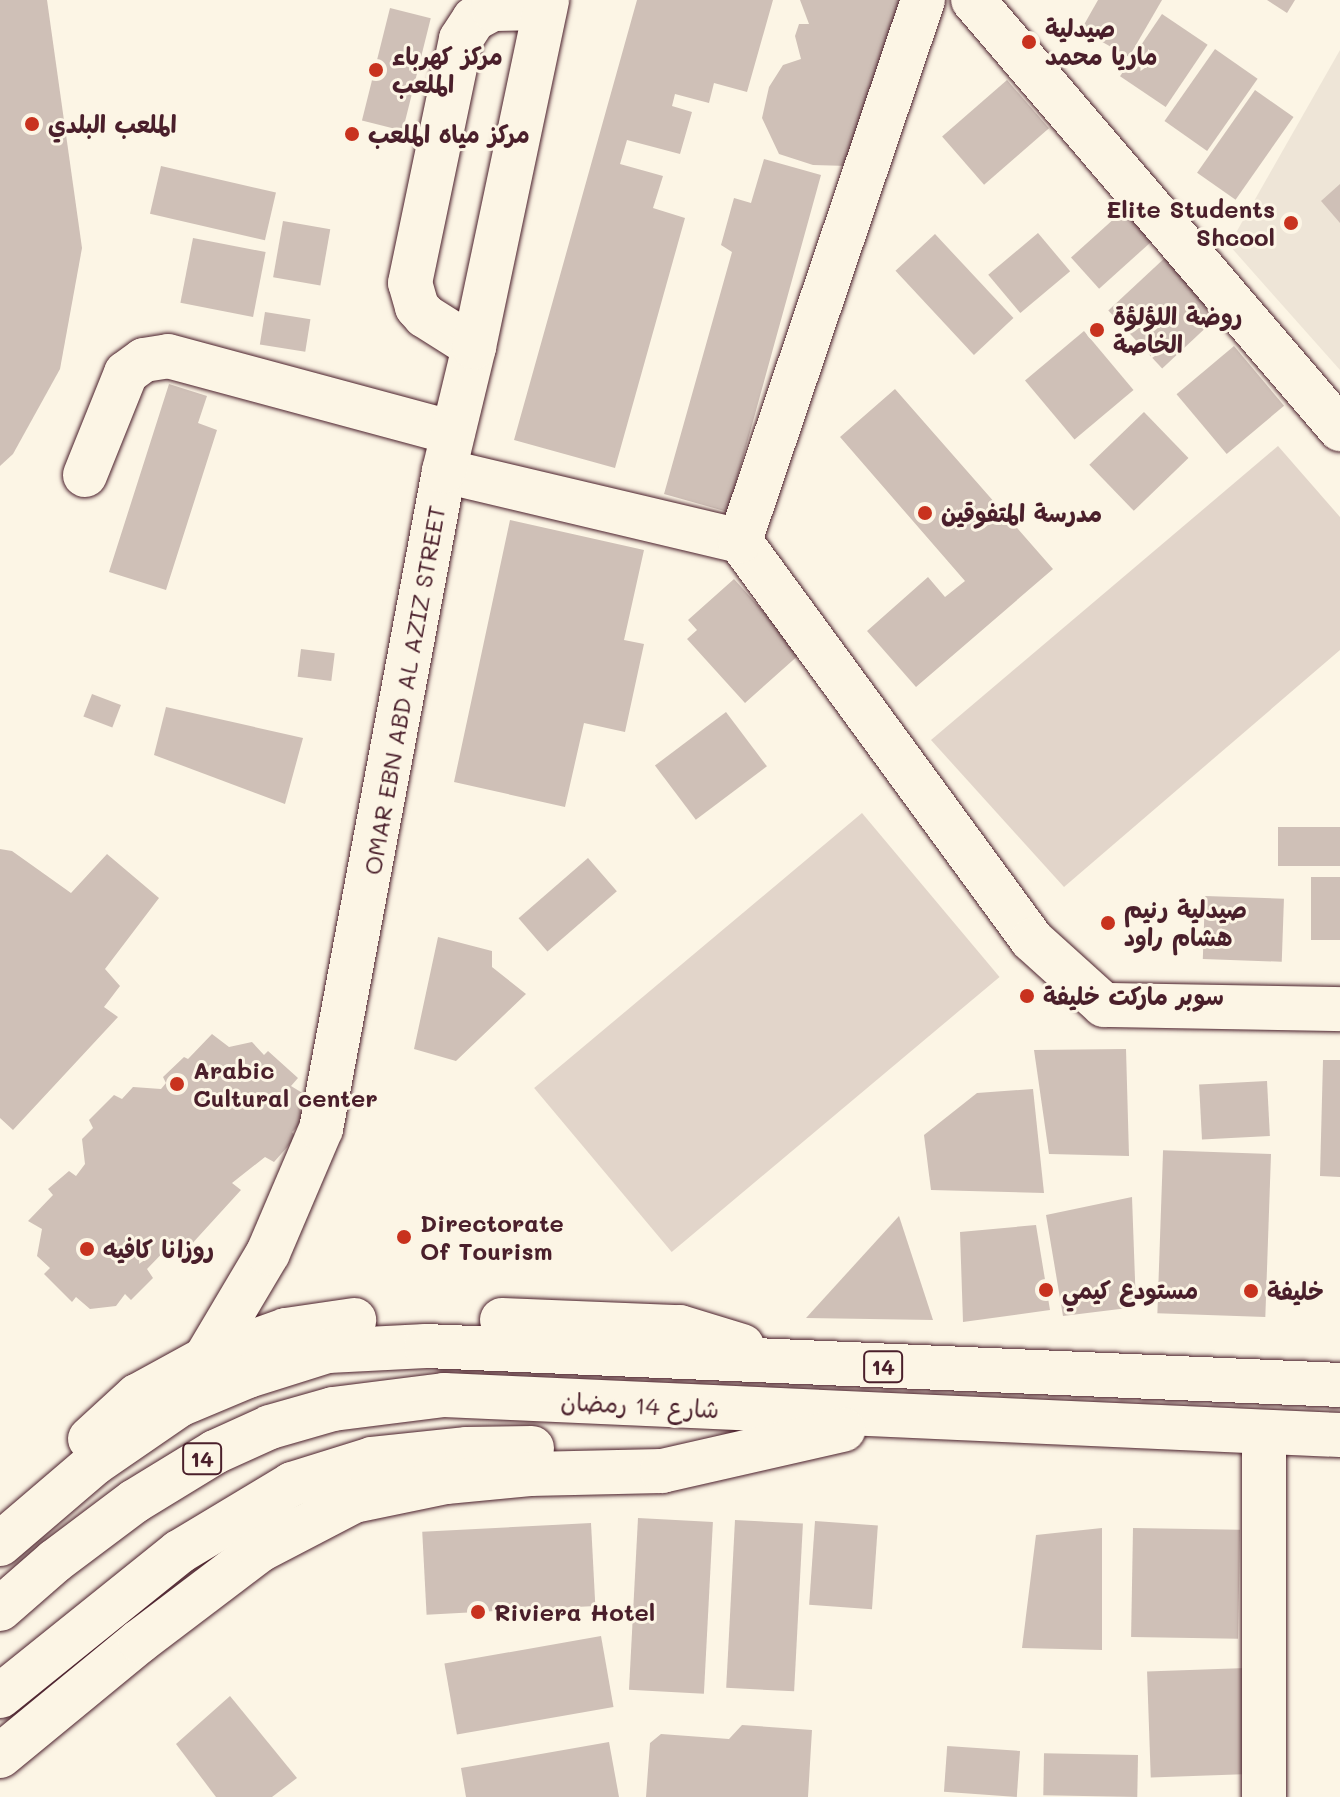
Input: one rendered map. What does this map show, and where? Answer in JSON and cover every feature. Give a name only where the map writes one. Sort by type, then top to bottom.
[{"type":"main road","points":[[740,541],[923,0]]},
{"type":"main road","points":[[973,0],[1340,429]]},
{"type":"main road","points":[[474,347],[425,316],[417,307],[410,283],[461,39],[474,19],[493,9],[546,4]]},
{"type":"main road","name":"OMAR EBN ABD AL AZIZ STREET","points":[[205,1359],[268,1253],[321,1129],[448,452],[474,347],[546,4]]},
{"type":"main road","points":[[85,475],[126,373],[144,360],[168,356],[448,452],[740,541],[1032,940],[1104,1005],[1340,1009]]},
{"type":"main road","points":[[0,1521],[137,1396],[205,1359],[286,1330],[364,1318],[453,1318],[680,1327],[798,1364]]},
{"type":"main road","name":"شارع 14 رمضان","points":[[0,1544],[95,1463],[179,1405],[248,1376],[328,1351],[426,1346],[1340,1385]]},
{"type":"main road","name":"شارع 14 رمضان","points":[[0,1609],[55,1561],[135,1501],[215,1452],[270,1427],[333,1409],[444,1395],[1340,1435]]},
{"type":"main road","points":[[0,1696],[179,1552],[292,1484],[372,1459],[467,1449],[699,1445],[775,1412]]},
{"type":"main road","points":[[0,1756],[140,1641],[260,1550],[354,1501],[446,1482],[530,1474],[662,1471],[902,1416]]},
{"type":"main road","points":[[1264,1432],[1264,1797]]},
{"type":"shaded area","points":[[1340,50],[1340,370],[1229,245]]},
{"type":"shaded area","points":[[1278,446],[1340,517],[1340,650],[1064,887],[931,740]]},
{"type":"shaded area","points":[[862,813],[1000,977],[672,1252],[534,1088]]},
{"type":"building","name":"الملعب البلدي","points":[[0,0],[47,0],[82,248],[60,369],[13,454],[0,466]]},
{"type":"building","points":[[637,0],[773,0],[747,92],[714,83],[709,103],[675,94],[672,106],[692,112],[680,154],[627,140],[620,164],[663,176],[653,208],[685,218],[615,468],[514,440]]},
{"type":"building","points":[[800,0],[905,0],[848,166],[813,165],[779,154],[762,118],[769,87],[783,65],[801,59],[795,36],[799,24],[809,24]]},
{"type":"building","points":[[1098,0],[1162,0],[1129,57],[1081,30]]},
{"type":"building","points":[[1267,0],[1295,0],[1287,13]]},
{"type":"building","points":[[390,8],[431,18],[403,131],[362,121]]},
{"type":"building","points":[[1162,14],[1208,45],[1166,107],[1120,76]]},
{"type":"building","points":[[1215,49],[1258,79],[1207,151],[1165,121]]},
{"type":"building","points":[[1007,80],[1049,128],[984,185],[942,136]]},
{"type":"building","points":[[1255,90],[1294,117],[1236,200],[1197,173]]},
{"type":"building","points":[[764,159],[821,175],[728,512],[664,494],[732,252],[721,245],[734,198],[751,203]]},
{"type":"building","points":[[161,166],[276,193],[265,240],[150,214]]},
{"type":"building","points":[[1340,184],[1340,223],[1321,201]]},
{"type":"building","points":[[1126,208],[1154,239],[1099,289],[1071,258]]},
{"type":"building","points":[[283,221],[330,229],[320,285],[273,277]]},
{"type":"building","points":[[1038,233],[1070,271],[1020,313],[988,275]]},
{"type":"building","points":[[935,234],[1013,318],[974,355],[896,271]]},
{"type":"building","points":[[193,238],[266,252],[253,317],[180,303]]},
{"type":"building","points":[[1169,254],[1223,312],[1162,368],[1108,311]]},
{"type":"building","points":[[265,312],[310,319],[305,352],[260,345]]},
{"type":"building","points":[[1084,331],[1133,390],[1075,439],[1025,380]]},
{"type":"building","points":[[1234,346],[1284,406],[1227,454],[1177,394]]},
{"type":"building","points":[[169,384],[207,396],[198,423],[217,430],[166,590],[109,572]]},
{"type":"building","points":[[895,389],[1053,569],[916,687],[867,631],[928,577],[945,597],[965,581],[840,437]]},
{"type":"building","points":[[1144,412],[1188,458],[1134,511],[1089,465]]},
{"type":"building","points":[[510,520],[644,550],[624,640],[644,644],[625,732],[584,723],[565,807],[454,782]]},
{"type":"building","points":[[734,579],[801,653],[745,703],[687,639],[697,630],[688,620]]},
{"type":"building","points":[[301,649],[335,653],[331,681],[298,677]]},
{"type":"building","points":[[92,694],[121,705],[112,728],[83,716]]},
{"type":"building","points":[[166,707],[303,738],[285,804],[154,755]]},
{"type":"building","points":[[726,712],[767,766],[696,820],[655,766]]},
{"type":"building","points":[[1278,827],[1340,827],[1340,866],[1278,866]]},
{"type":"building","points":[[0,849],[12,851],[71,893],[107,854],[159,898],[105,969],[120,986],[104,1007],[118,1017],[13,1130],[0,1118]]},
{"type":"building","points":[[588,858],[617,891],[547,952],[519,918]]},
{"type":"building","points":[[1311,877],[1340,877],[1340,940],[1311,940]]},
{"type":"building","points":[[1205,896],[1284,899],[1282,962],[1203,959]]},
{"type":"building","points":[[438,937],[492,951],[492,967],[526,994],[456,1061],[414,1049]]},
{"type":"building","points":[[212,1034],[229,1047],[252,1042],[264,1055],[268,1051],[298,1078],[291,1086],[304,1094],[298,1105],[304,1121],[292,1132],[296,1137],[274,1162],[265,1157],[232,1183],[241,1190],[189,1247],[176,1239],[147,1269],[153,1278],[131,1300],[125,1294],[116,1306],[90,1309],[76,1297],[72,1302],[44,1274],[50,1268],[37,1256],[42,1229],[28,1221],[53,1195],[48,1189],[69,1171],[76,1176],[85,1164],[82,1139],[93,1128],[89,1120],[114,1095],[122,1099],[133,1087],[161,1089],[166,1083],[163,1077],[184,1057],[188,1059]]},
{"type":"building","points":[[1126,1049],[1129,1156],[1049,1154],[1034,1050]]},
{"type":"building","points":[[1323,1060],[1340,1060],[1340,1177],[1320,1176]]},
{"type":"building","points":[[1267,1081],[1270,1136],[1202,1139],[1199,1085]]},
{"type":"building","points":[[1033,1089],[1044,1193],[931,1190],[924,1135],[977,1093]]},
{"type":"building","points":[[1163,1150],[1271,1154],[1265,1317],[1157,1313]]},
{"type":"building","points":[[1132,1197],[1136,1307],[1063,1316],[1046,1215]]},
{"type":"building","points":[[899,1216],[933,1320],[806,1318]]},
{"type":"building","points":[[1036,1225],[1050,1310],[963,1322],[960,1232]]},
{"type":"building","points":[[638,1518],[713,1522],[704,1694],[629,1690]]},
{"type":"building","points":[[735,1520],[803,1524],[794,1691],[726,1688]]},
{"type":"building","points":[[815,1521],[878,1525],[872,1609],[809,1605]]},
{"type":"building","points":[[591,1523],[595,1606],[427,1615],[422,1532]]},
{"type":"building","points":[[1102,1528],[1102,1650],[1022,1648],[1036,1535]]},
{"type":"building","points":[[1133,1528],[1240,1530],[1238,1639],[1131,1637]]},
{"type":"building","points":[[601,1636],[614,1707],[457,1735],[444,1664]]},
{"type":"building","points":[[1246,1668],[1250,1774],[1151,1777],[1147,1671]]},
{"type":"building","points":[[230,1696],[297,1778],[272,1797],[216,1797],[176,1744]]},
{"type":"building","points":[[742,1725],[812,1730],[808,1797],[646,1797],[650,1743],[661,1734],[729,1739]]},
{"type":"building","points":[[609,1742],[619,1797],[466,1797],[461,1768]]},
{"type":"building","points":[[947,1746],[1020,1751],[1017,1797],[944,1792]]},
{"type":"building","points":[[1044,1753],[1138,1755],[1137,1797],[1043,1795]]},
{"type":"place","name":"صيدلية ماريا محمد","points":[[1029,42]]},
{"type":"place","name":"مركز كهرباء الملعب","points":[[376,70]]},
{"type":"place","name":"الملعب البلدي","points":[[32,124]]},
{"type":"place","name":"مركز مياه الملعب","points":[[352,134]]},
{"type":"place","name":"Elite Students Shcool","points":[[1291,223]]},
{"type":"place","name":"روضة اللؤلؤة الخاصة","points":[[1097,330]]},
{"type":"place","name":"مدرسة المتفوقين","points":[[925,513]]},
{"type":"place","name":"صيدلية رنيم هشام راود","points":[[1108,923]]},
{"type":"place","name":"سوبر ماركت خليفة","points":[[1027,996]]},
{"type":"place","name":"Arabic Cultural center","points":[[177,1084]]},
{"type":"place","name":"Directorate Of Tourism","points":[[404,1237]]},
{"type":"place","name":"روزانا كافيه","points":[[87,1249]]},
{"type":"place","name":"مستودع كيمي","points":[[1046,1290]]},
{"type":"place","name":"خليفة","points":[[1251,1291]]},
{"type":"place","name":"Riviera Hotel","points":[[478,1612]]}]
